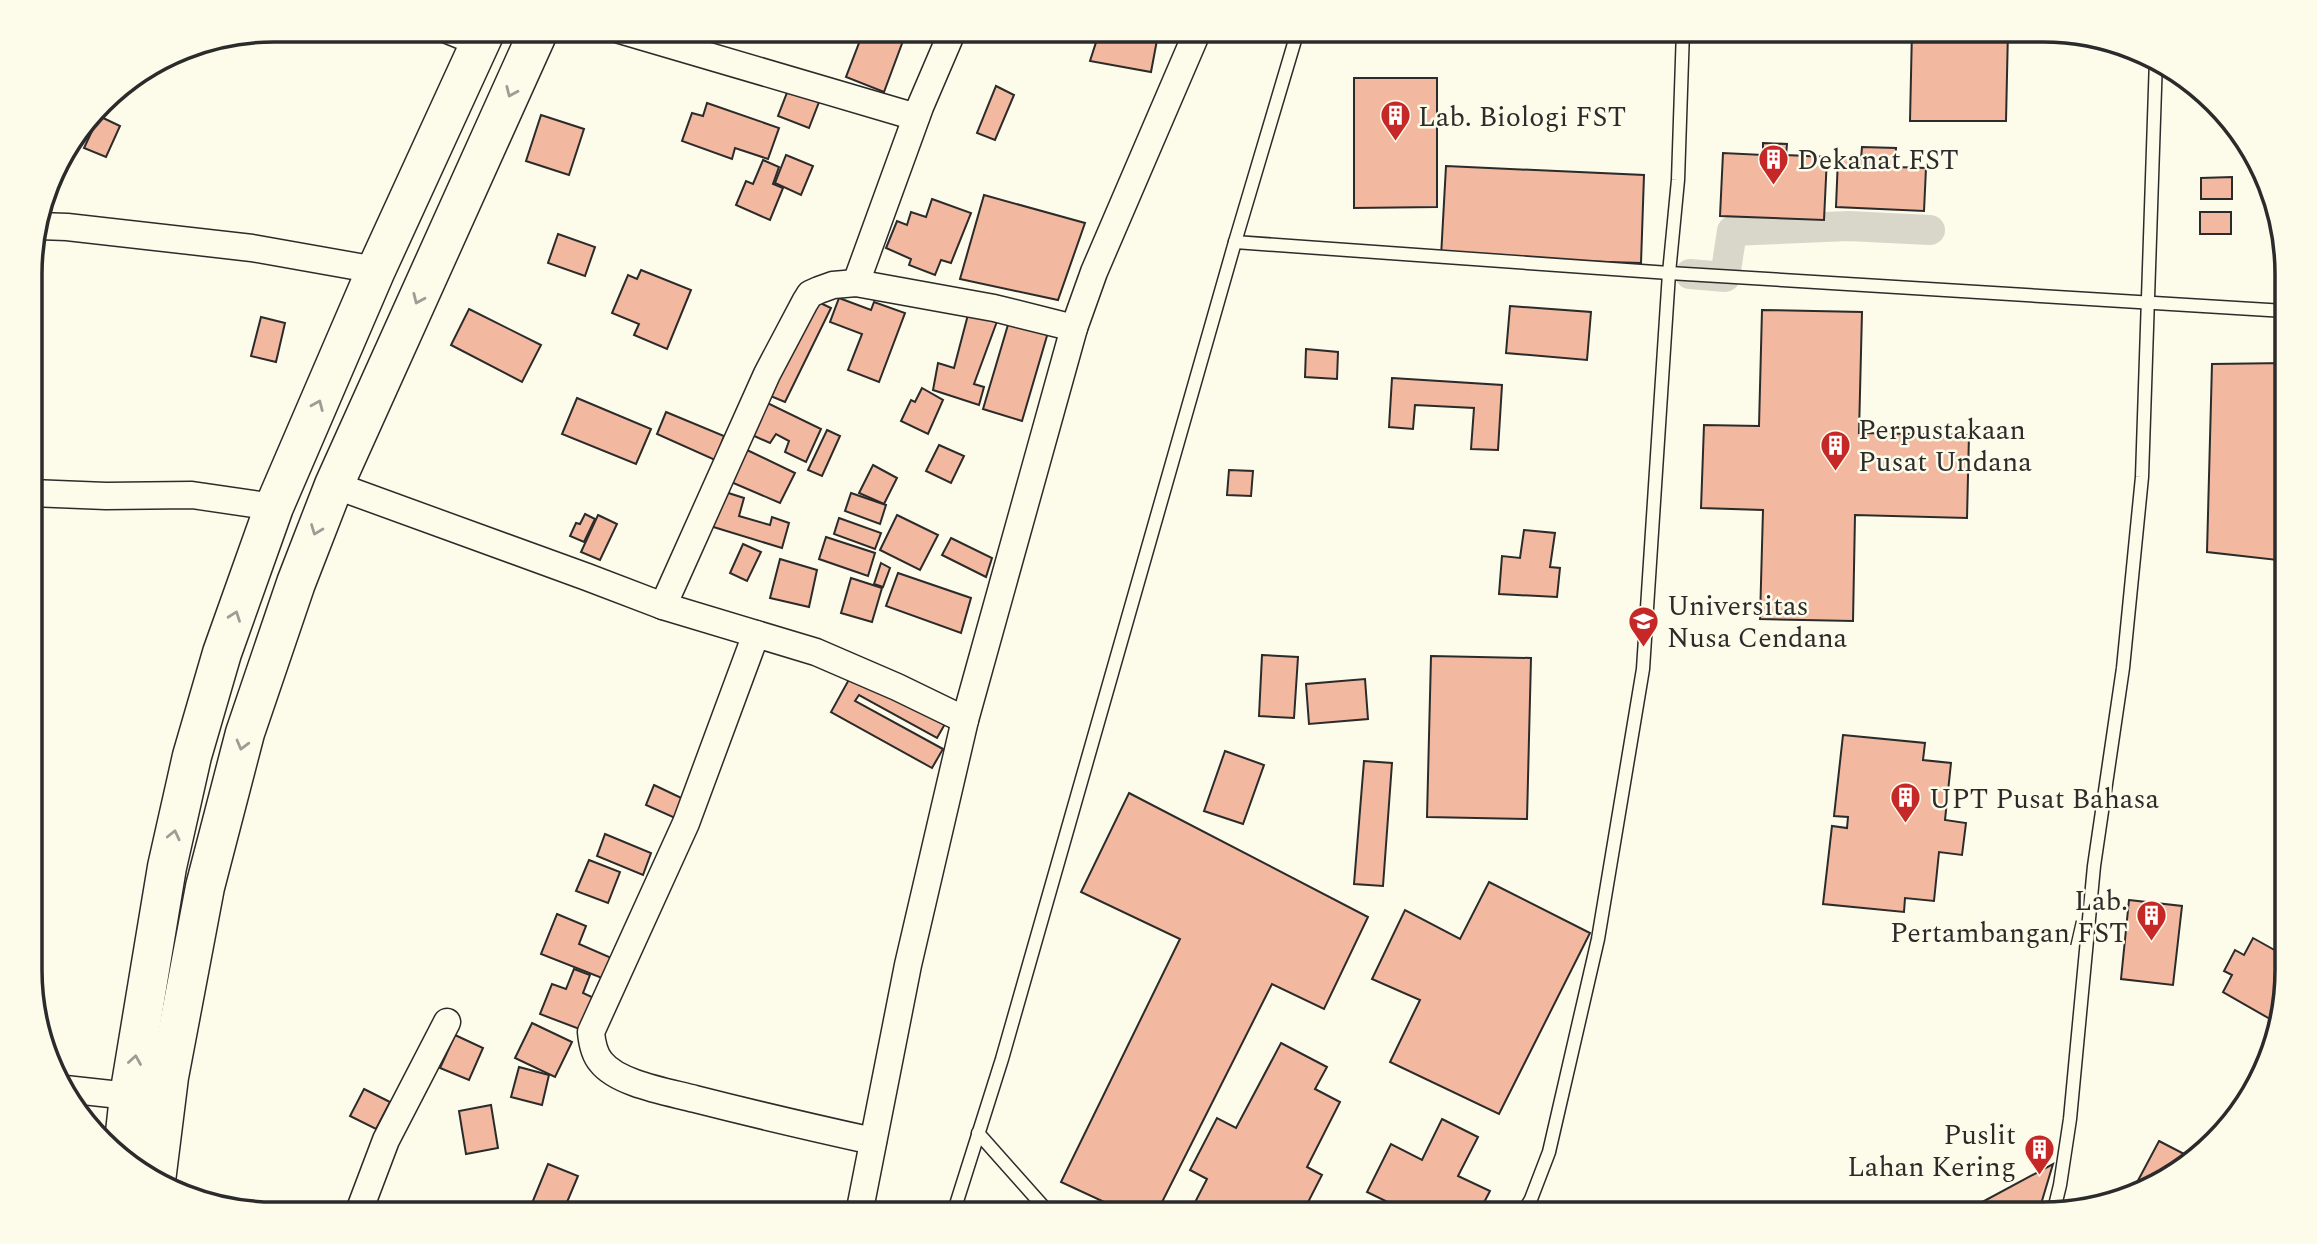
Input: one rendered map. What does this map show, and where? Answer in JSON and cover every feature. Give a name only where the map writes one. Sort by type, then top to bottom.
[{"type":"highway","points":[[124,1146],[129,1096],[167,867],[192,757],[222,653],[274,507],[376,270],[480,42]]},
{"type":"highway","points":[[157,1170],[170,1077],[205,887],[245,733],[296,583],[334,485],[534,42]]},
{"type":"highway","points":[[449,112],[494,130]]},
{"type":"street","points":[[661,42],[916,117]]},
{"type":"street","points":[[856,283],[916,117],[948,42]]},
{"type":"street","points":[[861,1202],[908,965],[965,719],[1074,328],[1094,272],[1193,42]]},
{"type":"street","points":[[48,226],[252,248],[376,270]]},
{"type":"street","points":[[663,606],[767,374],[810,294],[833,285],[856,283],[994,308],[1074,328]]},
{"type":"street","points":[[334,485],[663,606],[816,652],[965,719]]},
{"type":"street","points":[[42,493],[192,495],[274,507]]},
{"type":"street","points":[[756,634],[686,823],[592,1032],[593,1048],[601,1063],[612,1072],[637,1083],[761,1116],[873,1141]]},
{"type":"street","points":[[363,1202],[386,1140],[447,1022]]},
{"type":"street","points":[[76,1090],[129,1096]]},
{"type":"lane","points":[[957,1202],[1006,1046],[1294,42]]},
{"type":"lane","points":[[1529,1202],[1549,1152],[1598,939],[1643,669],[1669,273],[1678,180],[1683,42]]},
{"type":"lane","points":[[2056,1202],[2070,1119],[2094,866],[2123,668],[2142,477],[2155,71]]},
{"type":"lane","points":[[1235,242],[1669,273],[2275,310]]},
{"type":"lane","points":[[978,1133],[1039,1202]]},
{"type":"building","points":[[859,42],[903,42],[884,92],[846,77]]},
{"type":"building","points":[[1096,42],[1157,42],[1151,72],[1090,61]]},
{"type":"building","points":[[1912,42],[2008,42],[2006,121],[1910,121]]},
{"type":"building","name":"Lab. Biologi FST","points":[[1354,78],[1437,78],[1437,207],[1354,208]]},
{"type":"building","points":[[996,86],[1014,95],[995,140],[977,133]]},
{"type":"building","points":[[788,90],[819,102],[809,128],[778,116]]},
{"type":"building","points":[[707,103],[779,128],[768,159],[735,148],[732,159],[682,141],[692,113],[703,116]]},
{"type":"building","points":[[541,115],[584,129],[569,175],[526,161]]},
{"type":"building","points":[[103,118],[120,126],[106,157],[84,148],[92,130]]},
{"type":"building","name":"Dekanat FST","points":[[1763,143],[1787,144],[1786,155],[1827,157],[1824,220],[1720,216],[1723,153],[1763,155]]},
{"type":"building","points":[[1862,147],[1896,148],[1895,167],[1926,168],[1924,211],[1836,207],[1838,158],[1861,159]]},
{"type":"building","points":[[786,155],[813,166],[801,195],[775,183]]},
{"type":"building","points":[[763,160],[779,167],[773,184],[783,188],[770,220],[736,205],[746,181],[753,184]]},
{"type":"building","points":[[1446,166],[1644,175],[1641,263],[1441,257]]},
{"type":"building","points":[[2232,177],[2232,199],[2201,199],[2201,178]]},
{"type":"building","points":[[984,195],[1085,223],[1058,300],[960,279]]},
{"type":"building","points":[[932,199],[971,213],[951,263],[941,260],[935,275],[909,265],[911,259],[886,248],[897,221],[907,225],[911,212],[926,217]]},
{"type":"building","points":[[2200,212],[2231,212],[2231,234],[2200,234]]},
{"type":"building","points":[[558,234],[595,247],[585,276],[548,263]]},
{"type":"building","points":[[641,270],[691,290],[667,349],[634,335],[639,324],[612,313],[628,275],[637,279]]},
{"type":"building","points":[[839,298],[871,310],[874,302],[905,313],[879,382],[848,370],[862,334],[830,322]]},
{"type":"building","points":[[816,301],[831,308],[785,402],[768,395]]},
{"type":"building","points":[[1510,306],[1591,312],[1587,360],[1506,353]]},
{"type":"building","points":[[970,307],[999,316],[974,384],[984,387],[979,405],[933,390],[938,363],[954,368]]},
{"type":"building","points":[[469,309],[541,345],[522,382],[451,345]]},
{"type":"building","name":"Perpustakaan Pusat Undana","points":[[1762,310],[1862,312],[1859,433],[1969,435],[1967,518],[1855,515],[1853,621],[1760,619],[1763,510],[1701,508],[1704,425],[1759,426]]},
{"type":"building","points":[[261,317],[285,323],[276,362],[251,356]]},
{"type":"building","points":[[1010,318],[1049,329],[1022,421],[983,409]]},
{"type":"building","points":[[1306,349],[1338,352],[1337,379],[1305,377]]},
{"type":"building","points":[[2275,363],[2275,560],[2207,552],[2212,364]]},
{"type":"building","points":[[1392,378],[1502,385],[1498,450],[1471,449],[1474,408],[1415,405],[1413,429],[1389,427]]},
{"type":"building","points":[[922,388],[943,400],[928,434],[901,421],[911,400],[915,402]]},
{"type":"building","points":[[577,398],[651,429],[636,464],[562,434]]},
{"type":"building","points":[[759,399],[821,429],[806,462],[785,452],[789,441],[776,434],[770,443],[743,431]]},
{"type":"building","points":[[666,412],[724,436],[715,460],[657,434]]},
{"type":"building","points":[[827,430],[840,436],[822,476],[808,470]]},
{"type":"building","points":[[939,445],[964,456],[951,483],[926,471]]},
{"type":"building","points":[[747,450],[795,473],[780,503],[731,482]]},
{"type":"building","points":[[873,465],[897,478],[884,504],[859,493]]},
{"type":"building","points":[[1229,470],[1253,471],[1251,496],[1227,495]]},
{"type":"building","points":[[719,490],[744,498],[739,516],[770,525],[772,517],[789,523],[782,548],[707,525]]},
{"type":"building","points":[[851,493],[886,505],[880,524],[845,511]]},
{"type":"building","points":[[585,514],[595,519],[584,542],[570,536],[576,523],[580,524]]},
{"type":"building","points":[[598,515],[617,524],[600,560],[581,552]]},
{"type":"building","points":[[897,515],[938,535],[920,570],[880,550]]},
{"type":"building","points":[[839,518],[881,533],[875,549],[834,534]]},
{"type":"building","points":[[1524,530],[1555,533],[1550,567],[1560,568],[1557,597],[1499,594],[1502,556],[1520,558]]},
{"type":"building","points":[[826,537],[875,553],[868,576],[819,559]]},
{"type":"building","points":[[951,538],[992,558],[986,577],[942,555]]},
{"type":"building","points":[[743,544],[761,552],[747,581],[730,573]]},
{"type":"building","points":[[780,559],[817,570],[809,607],[770,598]]},
{"type":"building","points":[[881,563],[890,568],[883,587],[874,584]]},
{"type":"building","points":[[898,573],[971,598],[961,633],[886,606]]},
{"type":"building","points":[[851,578],[882,588],[872,622],[841,613]]},
{"type":"building","points":[[1262,655],[1298,657],[1294,718],[1259,716]]},
{"type":"building","points":[[1431,656],[1531,658],[1527,819],[1427,817]]},
{"type":"building","points":[[852,674],[945,724],[937,738],[859,695],[855,701],[943,749],[932,768],[831,712]]},
{"type":"building","points":[[1365,679],[1368,719],[1309,724],[1306,684]]},
{"type":"building","name":"UPT Pusat Bahasa","points":[[1843,735],[1925,743],[1923,760],[1951,763],[1945,820],[1966,823],[1962,855],[1939,852],[1934,901],[1905,898],[1904,912],[1823,904],[1832,826],[1847,828],[1848,817],[1834,816]]},
{"type":"building","points":[[1225,751],[1264,765],[1243,824],[1204,811]]},
{"type":"building","points":[[1364,761],[1392,763],[1383,886],[1354,884]]},
{"type":"building","points":[[654,785],[692,803],[684,822],[646,805]]},
{"type":"building","points":[[1129,793],[1368,917],[1324,1009],[1272,984],[1162,1202],[1104,1202],[1061,1182],[1180,939],[1081,892]]},
{"type":"building","points":[[605,834],[651,853],[643,875],[597,856]]},
{"type":"building","points":[[589,860],[620,872],[608,903],[576,891]]},
{"type":"building","points":[[1489,882],[1590,933],[1499,1114],[1390,1062],[1420,1000],[1372,979],[1405,910],[1460,939]]},
{"type":"building","name":"Lab. Pertambangan/FST","points":[[2129,900],[2182,906],[2173,985],[2121,979]]},
{"type":"building","points":[[557,914],[586,926],[579,944],[616,960],[607,980],[541,954]]},
{"type":"building","points":[[2253,938],[2275,950],[2275,985],[2270,1019],[2223,992],[2232,975],[2224,971],[2235,950],[2244,955]]},
{"type":"building","points":[[574,969],[590,975],[583,993],[594,998],[582,1030],[540,1014],[552,984],[566,989]]},
{"type":"building","points":[[532,1023],[572,1042],[555,1077],[515,1058]]},
{"type":"building","points":[[455,1035],[483,1048],[469,1080],[440,1068]]},
{"type":"building","points":[[1281,1043],[1327,1067],[1315,1089],[1340,1102],[1307,1167],[1322,1175],[1308,1202],[1195,1202],[1207,1179],[1190,1170],[1217,1118],[1236,1128]]},
{"type":"building","points":[[519,1067],[549,1075],[542,1105],[511,1097]]},
{"type":"building","points":[[364,1089],[390,1102],[376,1129],[350,1116]]},
{"type":"building","points":[[491,1105],[498,1148],[466,1154],[459,1111]]},
{"type":"building","points":[[1442,1119],[1478,1137],[1458,1176],[1490,1191],[1484,1202],[1388,1202],[1367,1192],[1391,1144],[1422,1160]]},
{"type":"building","points":[[2159,1141],[2184,1154],[2172,1163],[2137,1182]]},
{"type":"building","points":[[548,1164],[578,1176],[567,1202],[532,1202]]},
{"type":"building","points":[[2053,1164],[2042,1202],[1982,1202]]},
{"type":"waterway","points":[[1690,274],[1725,277],[1732,231],[1848,226],[1930,230]]},
{"type":"place","name":"Lab. Biologi FST","points":[[1395,143]]},
{"type":"place","name":"Dekanat FST","points":[[1774,186]]},
{"type":"place","name":"Perpustakaan Pusat Undana","points":[[1835,472]]},
{"type":"place","name":"Universitas Nusa Cendana","points":[[1644,648]]},
{"type":"place","name":"UPT Pusat Bahasa","points":[[1906,825]]},
{"type":"place","name":"Lab. Pertambangan/FST","points":[[2151,943]]},
{"type":"place","name":"Puslit Lahan Kering","points":[[2039,1177]]}]
